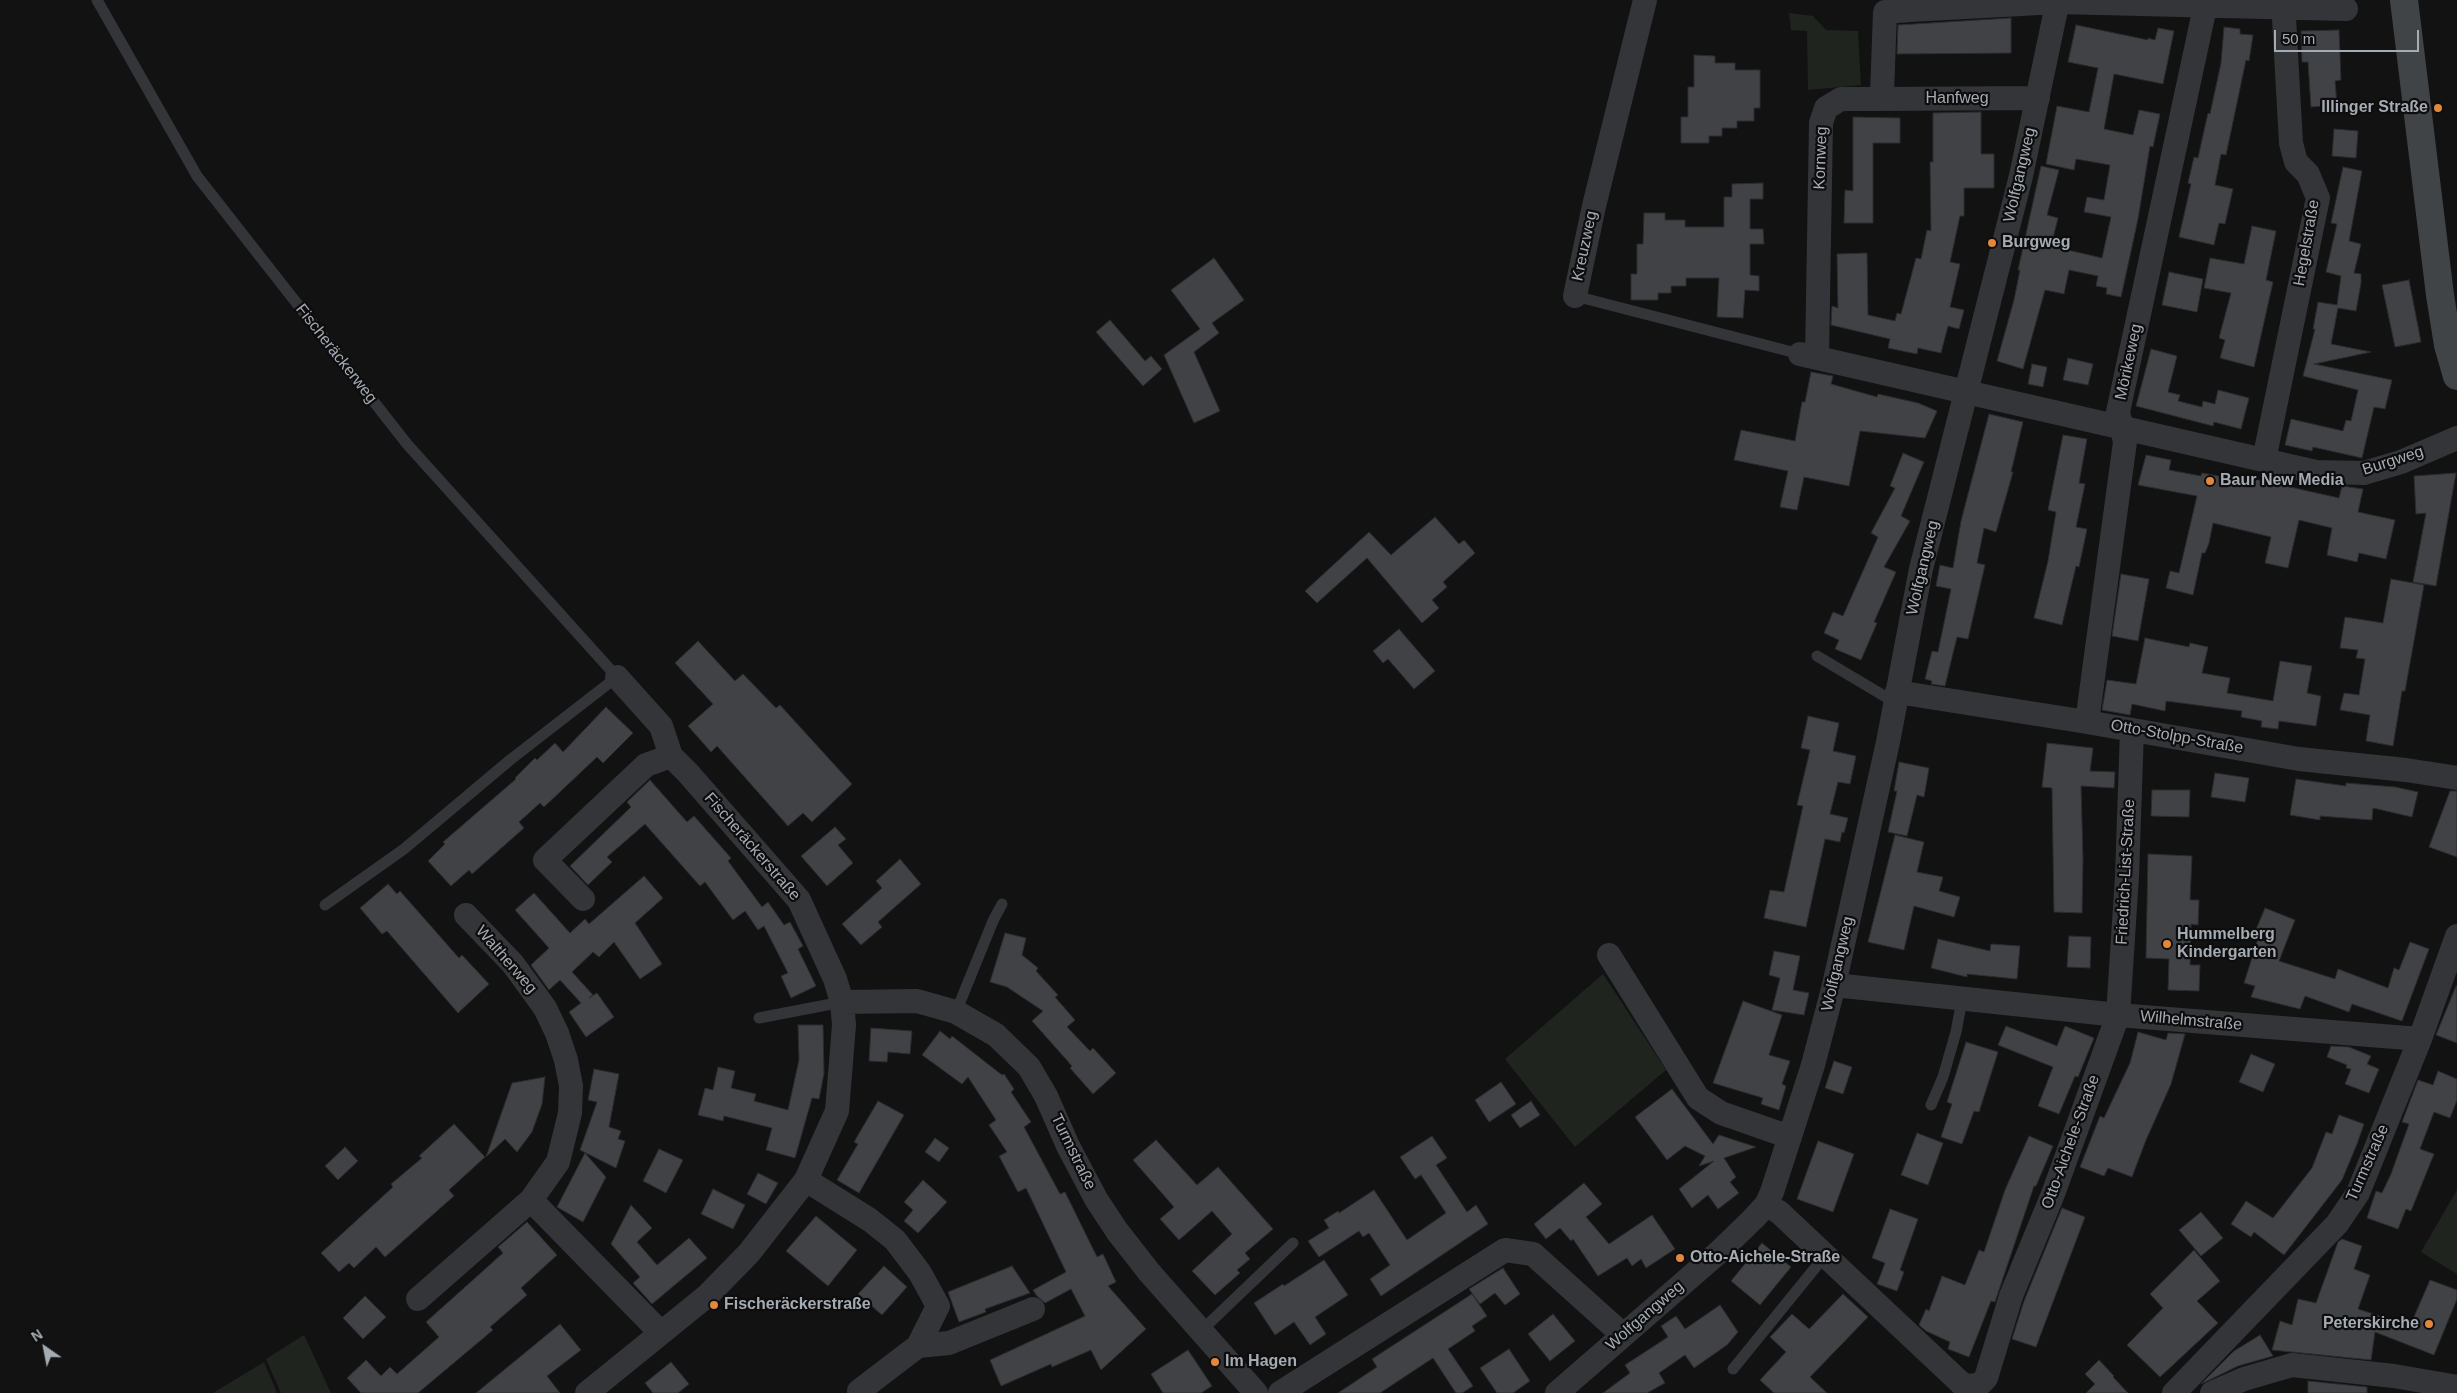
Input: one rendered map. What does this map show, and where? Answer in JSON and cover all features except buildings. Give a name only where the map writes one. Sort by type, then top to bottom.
[{"type":"street","name":"Kreuzweg","points":[[1575,296],[1594,206],[1645,0]]},
{"type":"street","points":[[2404,0],[2440,295],[2448,346],[2457,376]]},
{"type":"street","points":[[1876,99],[1882,94],[1885,12],[1910,5],[2058,1],[2205,6],[2284,4],[2346,9]]},
{"type":"street","name":"Wolfgangweg","points":[[1557,1393],[1719,1252],[1766,1204],[1813,1065],[1834,986],[1896,698],[1921,569],[2021,176],[2058,1]]},
{"type":"street","name":"Hegelstraße","points":[[2264,460],[2318,198],[2308,174],[2296,162],[2292,142],[2284,4]]},
{"type":"street","name":"Mörikeweg","points":[[2087,722],[2125,442],[2118,412],[2205,6]]},
{"type":"street","name":"Hanfweg","points":[[1876,99],[2038,98]]},
{"type":"street","name":"Kornweg","points":[[1809,355],[1821,123],[1826,108],[1841,99],[1876,99]]},
{"type":"street","name":"Burgweg","points":[[1809,355],[2316,472],[2364,473],[2401,462],[2457,438]]},
{"type":"street","name":"Fischeräckerstraße","points":[[588,1393],[708,1295],[750,1253],[806,1180],[837,1112],[844,1025],[842,1002],[823,948],[799,900],[688,772],[671,756],[661,726],[617,677]]},
{"type":"street","name":"Otto-Stolpp-Straße","points":[[1896,698],[2087,722],[2300,759],[2457,778]]},
{"type":"street","name":"Friedrich-List-Straße","points":[[2118,1015],[2127,876],[2132,730]]},
{"type":"street","points":[[584,899],[545,860],[646,765],[671,756]]},
{"type":"street","name":"Waltherweg","points":[[418,1299],[531,1200],[558,1162],[570,1113],[571,1086],[566,1060],[557,1033],[531,986],[513,964],[466,915]]},
{"type":"street","name":"Turmstraße","points":[[2174,1393],[2337,1224],[2358,1193],[2420,1039],[2457,936]]},
{"type":"street","points":[[1609,955],[1698,1098],[1721,1113],[1790,1136]]},
{"type":"street","name":"Wilhelmstraße","points":[[1834,986],[2118,1015],[2420,1039]]},
{"type":"street","name":"Turmstraße","points":[[842,1002],[917,1001],[956,1012],[996,1035],[1029,1067],[1046,1096],[1068,1146],[1096,1199],[1149,1272],[1256,1393]]},
{"type":"street","name":"Otto-Aichele-Straße","points":[[1766,1204],[1779,1212],[1824,1257],[1964,1386],[1979,1385],[1986,1378],[2011,1296],[2053,1194],[2118,1015]]},
{"type":"street","points":[[806,1180],[870,1220],[895,1240],[920,1272],[938,1306],[918,1346],[859,1391]]},
{"type":"street","points":[[531,1200],[661,1333]]},
{"type":"street","points":[[1280,1393],[1504,1250],[1533,1254],[1623,1335]]},
{"type":"street","points":[[918,1346],[949,1343],[1033,1309]]},
{"type":"street","points":[[2212,1393],[2244,1379],[2292,1365],[2394,1376],[2457,1387]]},
{"type":"lane","name":"Fischeräckerweg","points":[[97,0],[197,176],[407,444],[617,677]]},
{"type":"lane","name":"Kreuzweg","points":[[1575,296],[1809,355]]},
{"type":"lane","points":[[1818,656],[1896,698]]},
{"type":"lane","points":[[325,905],[404,849],[510,760],[617,677]]},
{"type":"lane","points":[[956,1012],[993,921],[1002,904]]},
{"type":"lane","points":[[1931,1105],[1956,1032],[1962,1000]]},
{"type":"lane","points":[[759,1018],[842,1002]]},
{"type":"lane","points":[[1202,1330],[1293,1243]]},
{"type":"lane","points":[[1733,1369],[1824,1257]]},
{"type":"shaded area","points":[[1789,13],[1813,16],[1826,30],[1858,31],[1861,85],[1808,90],[1807,31],[1791,30]]},
{"type":"shaded area","points":[[1603,974],[1666,1070],[1575,1147],[1505,1059]]},
{"type":"shaded area","points":[[2457,1190],[2457,1274],[2421,1252]]},
{"type":"shaded area","points":[[304,1335],[331,1393],[281,1393],[266,1359]]},
{"type":"shaded area","points":[[264,1362],[277,1393],[213,1393]]},
{"type":"place","name":"Illinger Straße","points":[[2438,108]]},
{"type":"place","name":"Burgweg","points":[[1992,243]]},
{"type":"place","name":"Baur New Media","points":[[2210,481]]},
{"type":"place","name":"Hummelberg Kindergarten","points":[[2167,944]]},
{"type":"place","name":"Otto-Aichele-Straße","points":[[1680,1258]]},
{"type":"place","name":"Fischeräckerstraße","points":[[714,1305]]},
{"type":"place","name":"Peterskirche","points":[[2429,1324]]},
{"type":"place","name":"Im Hagen","points":[[1215,1362]]}]
